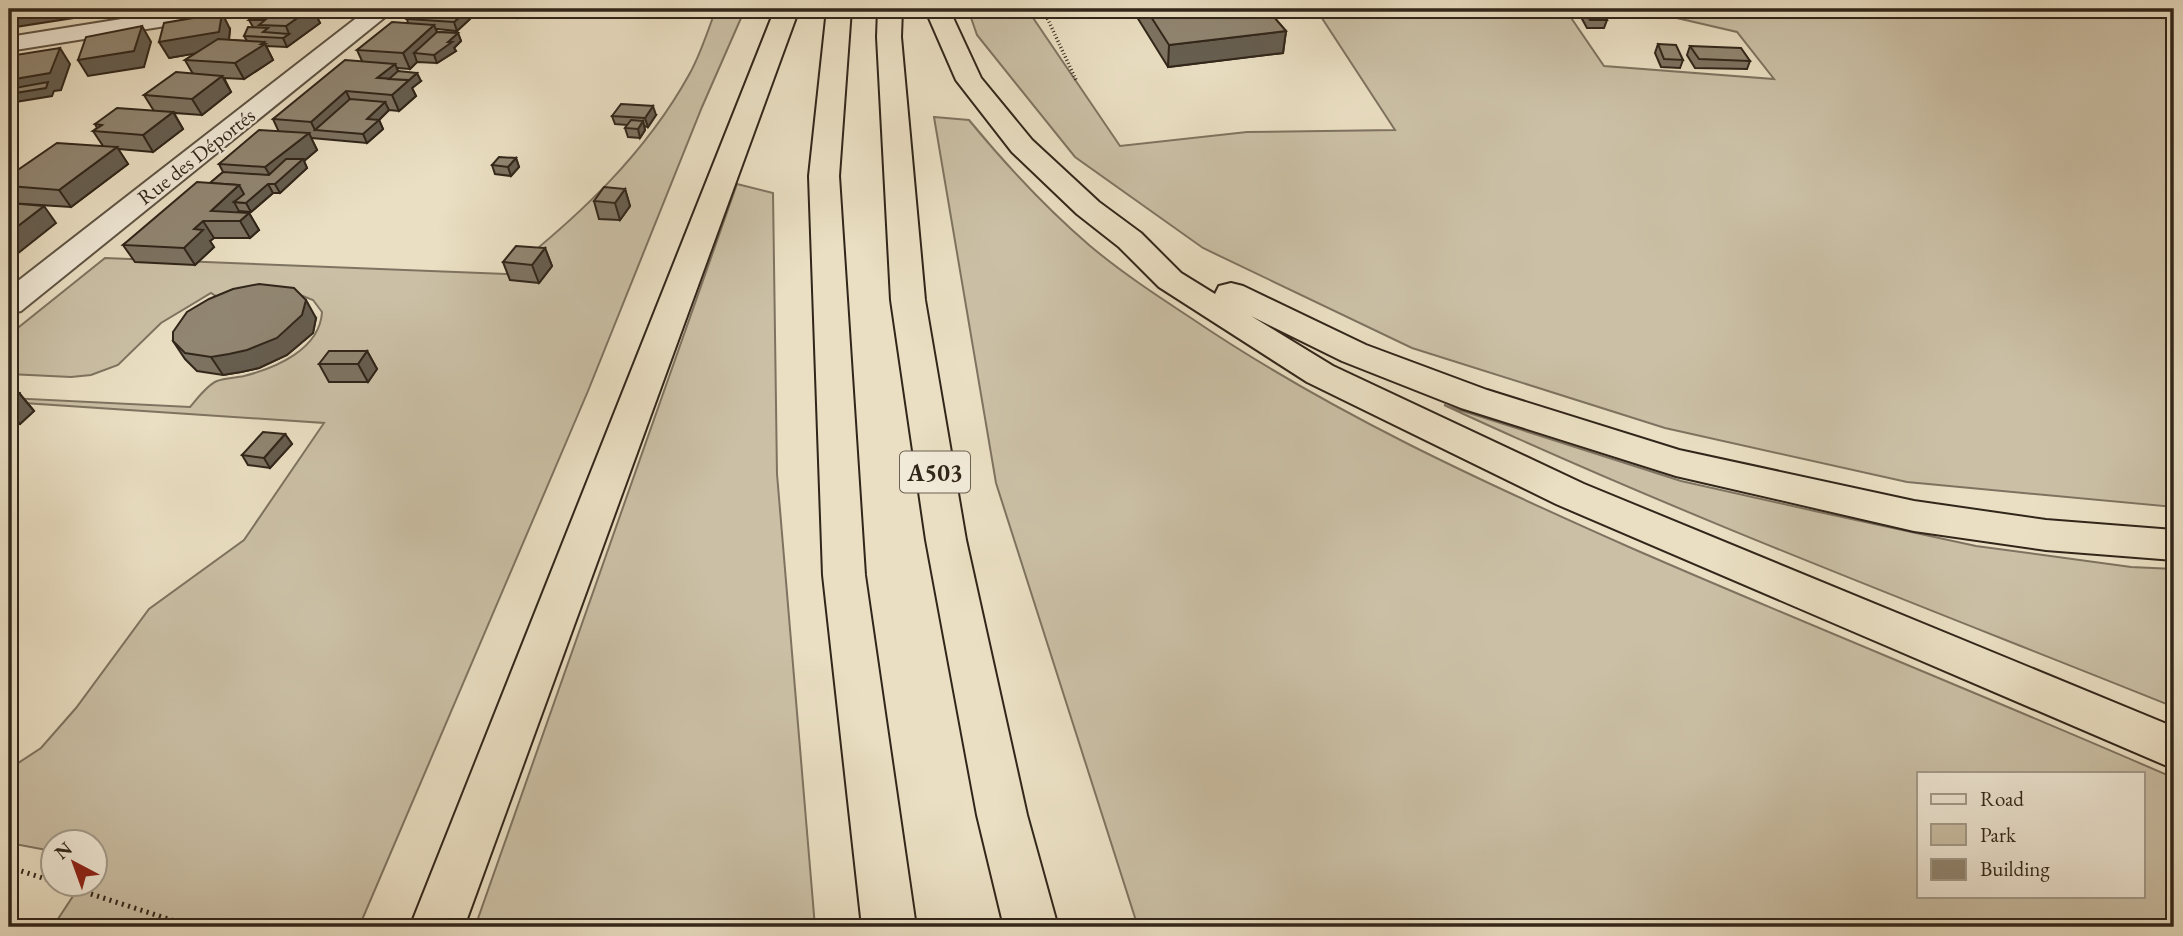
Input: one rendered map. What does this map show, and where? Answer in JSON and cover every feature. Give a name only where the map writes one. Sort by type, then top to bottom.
[{"type":"highway","points":[[437,927],[787,9]]},
{"type":"highway","points":[[839,9],[824,176],[844,575],[889,927]]},
{"type":"highway","name":"A503","points":[[890,9],[889,37],[908,300],[946,540],[1002,815],[1031,927]]},
{"type":"highway","points":[[937,9],[969,80],[1023,146],[1088,208],[1130,240],[1170,280],[1320,374],[1570,494],[2174,748]]},
{"type":"highway","points":[[1130,240],[1354,353],[1474,399],[1676,463],[1914,516],[2046,536],[2174,545]]},
{"type":"street","points":[[116,26],[135,9]]},
{"type":"street","points":[[9,44],[228,9]]},
{"type":"street","name":"Rue des Déportés","points":[[9,304],[383,9]]},
{"type":"path","points":[[1043,9],[1076,80]]},
{"type":"path","points":[[9,867],[38,876]]},
{"type":"path","points":[[103,898],[193,927]]},
{"type":"green space","points":[[716,9],[745,9],[702,107],[588,391],[359,927],[54,925],[72,898],[108,898],[108,828],[38,828],[38,848],[9,843],[9,769],[41,748],[76,708],[149,609],[244,540],[324,423],[9,402],[9,398],[190,407],[217,381],[269,368],[294,355],[313,336],[322,312],[313,300],[298,294],[225,302],[211,293],[161,323],[118,365],[91,375],[71,377],[9,374],[9,335],[105,258],[506,274],[584,207],[631,158],[672,103],[701,49]]},
{"type":"green space","points":[[968,9],[1027,9],[1120,146],[1247,132],[1395,130],[1316,9],[1565,9],[1604,66],[1774,79],[1737,32],[1638,9],[2174,9],[2174,507],[1907,482],[1665,428],[1412,348],[1203,248],[1075,157],[977,35]]},
{"type":"green space","points":[[934,117],[969,120],[1041,201],[1114,265],[1243,352],[1350,414],[1460,470],[1629,547],[2174,778],[2174,927],[1138,927],[996,483]]},
{"type":"green space","points":[[737,184],[773,193],[777,474],[815,927],[475,927]]},
{"type":"green space","points":[[1444,405],[1681,481],[1976,546],[2131,567],[2174,569],[2174,707],[1716,523]]},
{"type":"building","points":[[264,9],[310,9],[286,26],[259,25],[265,20],[249,20]]},
{"type":"building","points":[[419,9],[467,11],[454,22],[407,19]]},
{"type":"building","points":[[1146,9],[1267,9],[1286,31],[1169,45]]},
{"type":"building","points":[[1583,9],[1600,9],[1607,20],[1590,20]]},
{"type":"building","points":[[222,13],[219,32],[159,42],[164,23]]},
{"type":"building","points":[[392,22],[434,25],[403,53],[357,50]]},
{"type":"building","points":[[142,26],[134,51],[78,60],[86,37]]},
{"type":"building","points":[[248,27],[268,28],[263,32],[289,34],[283,38],[244,36]]},
{"type":"building","points":[[437,32],[458,33],[448,42],[452,42],[434,55],[414,53]]},
{"type":"building","points":[[218,39],[265,44],[235,63],[185,60]]},
{"type":"building","points":[[1658,44],[1676,45],[1683,60],[1664,59]]},
{"type":"building","points":[[1690,46],[1741,48],[1750,61],[1699,59]]},
{"type":"building","points":[[60,48],[50,73],[9,80],[9,56]]},
{"type":"building","points":[[345,60],[395,64],[377,78],[409,80],[392,95],[346,91],[311,122],[273,119]]},
{"type":"building","points":[[398,71],[417,73],[409,80],[389,79]]},
{"type":"building","points":[[176,72],[222,76],[192,99],[144,95]]},
{"type":"building","points":[[48,82],[46,88],[9,94],[9,89]]},
{"type":"building","points":[[350,99],[385,102],[367,119],[379,120],[363,134],[315,130]]},
{"type":"building","points":[[621,104],[653,106],[645,118],[612,116]]},
{"type":"building","points":[[117,108],[173,112],[143,135],[93,131],[102,125],[95,124]]},
{"type":"building","points":[[631,120],[643,121],[638,129],[625,128]]},
{"type":"building","points":[[259,130],[309,133],[265,167],[219,164]]},
{"type":"building","points":[[57,143],[117,147],[59,190],[9,186],[9,176]]},
{"type":"building","points":[[499,157],[516,158],[508,167],[492,165]]},
{"type":"building","points":[[286,159],[303,159],[275,184],[268,184],[246,203],[234,202],[244,194],[239,185],[210,183],[223,172],[269,175]]},
{"type":"building","points":[[197,182],[239,185],[211,211],[249,213],[240,221],[203,221],[194,229],[203,230],[184,248],[123,245]]},
{"type":"building","points":[[604,187],[625,189],[615,203],[594,201]]},
{"type":"building","points":[[9,203],[44,206],[9,233]]},
{"type":"building","points":[[516,246],[545,248],[532,265],[503,262]]},
{"type":"building","points":[[259,284],[294,288],[306,300],[302,315],[277,338],[247,350],[211,357],[185,353],[173,341],[173,332],[187,312],[233,289]]},
{"type":"building","points":[[329,351],[367,351],[358,364],[319,364]]},
{"type":"building","points":[[9,392],[19,393],[9,402]]},
{"type":"building","points":[[263,432],[285,434],[264,458],[242,455]]}]
